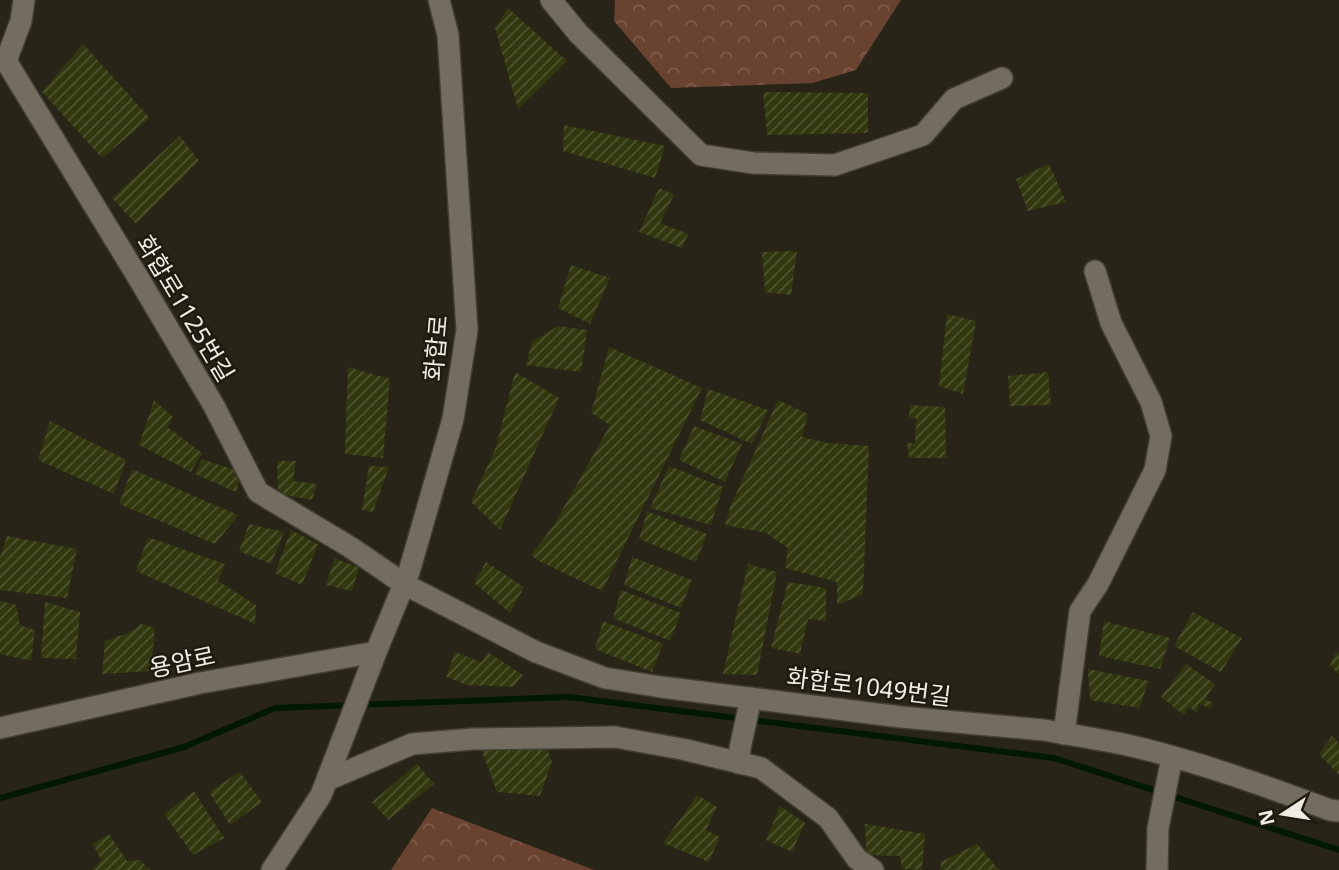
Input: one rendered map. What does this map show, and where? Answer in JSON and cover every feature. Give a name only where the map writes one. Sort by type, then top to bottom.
[{"type":"street","name":"화합로1125번길","points":[[24,0],[21,21],[3,62],[139,279],[207,394],[258,492],[404,583]]},
{"type":"street","name":"화합로","points":[[327,780],[409,572],[453,419],[467,330],[448,35],[439,0]]},
{"type":"street","points":[[551,0],[578,33],[701,155],[753,163],[835,164],[923,135],[954,99],[1002,78]]},
{"type":"street","points":[[1064,734],[1080,611],[1098,584],[1155,470],[1161,436],[1151,402],[1111,323],[1094,271]]},
{"type":"street","name":"화합로1049번길","points":[[404,583],[536,652],[605,678],[750,701],[1045,730],[1139,747],[1226,772],[1339,811]]},
{"type":"street","name":"용암로","points":[[0,728],[200,683],[376,652]]},
{"type":"street","points":[[740,756],[750,701]]},
{"type":"street","points":[[272,870],[321,795],[327,780],[412,744],[473,739],[615,737],[740,756],[761,768],[828,818],[857,859],[873,870]]},
{"type":"street","points":[[1157,870],[1158,828],[1172,757]]},
{"type":"green space","points":[[615,0],[901,0],[856,70],[813,83],[671,88],[614,21]]},
{"type":"green space","points":[[432,808],[594,870],[391,870]]},
{"type":"building","points":[[508,8],[567,61],[518,109],[495,28]]},
{"type":"building","points":[[83,44],[150,118],[102,158],[42,92]]},
{"type":"building","points":[[763,92],[868,93],[868,133],[767,135]]},
{"type":"building","points":[[564,125],[665,146],[655,178],[563,151]]},
{"type":"building","points":[[180,136],[199,161],[136,224],[112,198]]},
{"type":"building","points":[[1049,164],[1066,202],[1028,211],[1016,179]]},
{"type":"building","points":[[659,188],[674,195],[660,223],[688,234],[682,248],[639,232]]},
{"type":"building","points":[[797,251],[791,295],[765,292],[762,252]]},
{"type":"building","points":[[571,265],[610,278],[590,324],[558,308]]},
{"type":"building","points":[[947,314],[976,321],[963,394],[939,386]]},
{"type":"building","points":[[558,326],[587,330],[581,372],[526,365],[532,342]]},
{"type":"building","points":[[609,347],[702,388],[602,591],[531,555],[554,525],[610,425],[591,413]]},
{"type":"building","points":[[348,367],[390,379],[383,458],[345,454]]},
{"type":"building","points":[[515,372],[559,398],[500,530],[471,502],[496,447]]},
{"type":"building","points":[[1048,372],[1051,405],[1010,406],[1008,376]]},
{"type":"building","points":[[708,389],[768,410],[752,444],[700,420]]},
{"type":"building","points":[[154,400],[173,417],[167,427],[202,453],[191,472],[139,445]]},
{"type":"building","points":[[778,400],[808,414],[802,437],[828,443],[869,446],[863,594],[837,605],[837,582],[785,568],[788,548],[766,533],[725,525],[731,505]]},
{"type":"building","points":[[910,405],[945,407],[946,458],[909,458],[907,442],[915,444],[916,418],[909,418]]},
{"type":"building","points":[[50,421],[126,460],[114,494],[38,460]]},
{"type":"building","points":[[694,426],[742,444],[725,482],[679,460]]},
{"type":"building","points":[[202,459],[241,472],[236,492],[195,474]]},
{"type":"building","points":[[277,461],[296,461],[293,481],[317,484],[312,500],[278,494]]},
{"type":"building","points":[[369,466],[389,467],[373,512],[362,510]]},
{"type":"building","points":[[669,466],[723,487],[711,525],[650,508]]},
{"type":"building","points":[[132,469],[238,515],[215,544],[119,504]]},
{"type":"building","points":[[647,511],[707,534],[696,562],[639,539]]},
{"type":"building","points":[[249,524],[284,532],[271,564],[239,551]]},
{"type":"building","points":[[291,530],[318,544],[302,585],[275,573]]},
{"type":"building","points":[[7,536],[77,549],[67,598],[0,590],[0,557]]},
{"type":"building","points":[[148,537],[225,564],[218,581],[256,605],[255,624],[136,571]]},
{"type":"building","points":[[632,557],[692,580],[681,608],[624,585]]},
{"type":"building","points":[[335,558],[359,568],[352,591],[326,585]]},
{"type":"building","points":[[486,562],[524,587],[510,613],[474,583]]},
{"type":"building","points":[[748,564],[777,572],[757,675],[723,674]]},
{"type":"building","points":[[788,582],[826,588],[826,621],[808,619],[800,654],[771,648]]},
{"type":"building","points":[[621,590],[681,613],[670,641],[613,618]]},
{"type":"building","points":[[0,601],[16,605],[20,625],[35,630],[31,661],[0,654]]},
{"type":"building","points":[[45,602],[80,612],[76,659],[41,658]]},
{"type":"building","points":[[1193,612],[1242,638],[1221,672],[1174,646]]},
{"type":"building","points":[[603,621],[663,644],[652,672],[595,649]]},
{"type":"building","points":[[1104,621],[1170,638],[1160,669],[1099,656]]},
{"type":"building","points":[[141,624],[155,628],[151,671],[102,674],[105,641],[131,632]]},
{"type":"building","points":[[455,652],[482,662],[488,652],[523,675],[513,687],[467,685],[446,677]]},
{"type":"building","points":[[1336,652],[1339,653],[1339,675],[1330,665]]},
{"type":"building","points":[[1186,664],[1215,684],[1205,699],[1214,703],[1210,708],[1199,704],[1197,713],[1189,707],[1184,715],[1161,697]]},
{"type":"building","points":[[1088,669],[1149,681],[1139,708],[1090,700]]},
{"type":"building","points":[[1332,736],[1339,743],[1339,775],[1319,754]]},
{"type":"building","points":[[480,746],[547,749],[552,762],[540,796],[497,792]]},
{"type":"building","points":[[417,764],[434,784],[388,820],[372,802]]},
{"type":"building","points":[[240,772],[262,802],[230,825],[209,792]]},
{"type":"building","points":[[194,791],[224,838],[193,855],[164,814]]},
{"type":"building","points":[[697,795],[717,807],[706,830],[720,837],[709,862],[663,843]]},
{"type":"building","points":[[780,806],[805,823],[792,852],[766,840]]},
{"type":"building","points":[[865,824],[925,834],[922,870],[902,869],[900,856],[866,855]]},
{"type":"building","points":[[109,834],[127,861],[140,860],[150,870],[92,870],[101,860],[93,844]]},
{"type":"building","points":[[977,844],[999,870],[940,870],[941,862]]},
{"type":"waterway","points":[[0,798],[184,747],[275,708],[569,697],[1054,758],[1339,850]]}]
